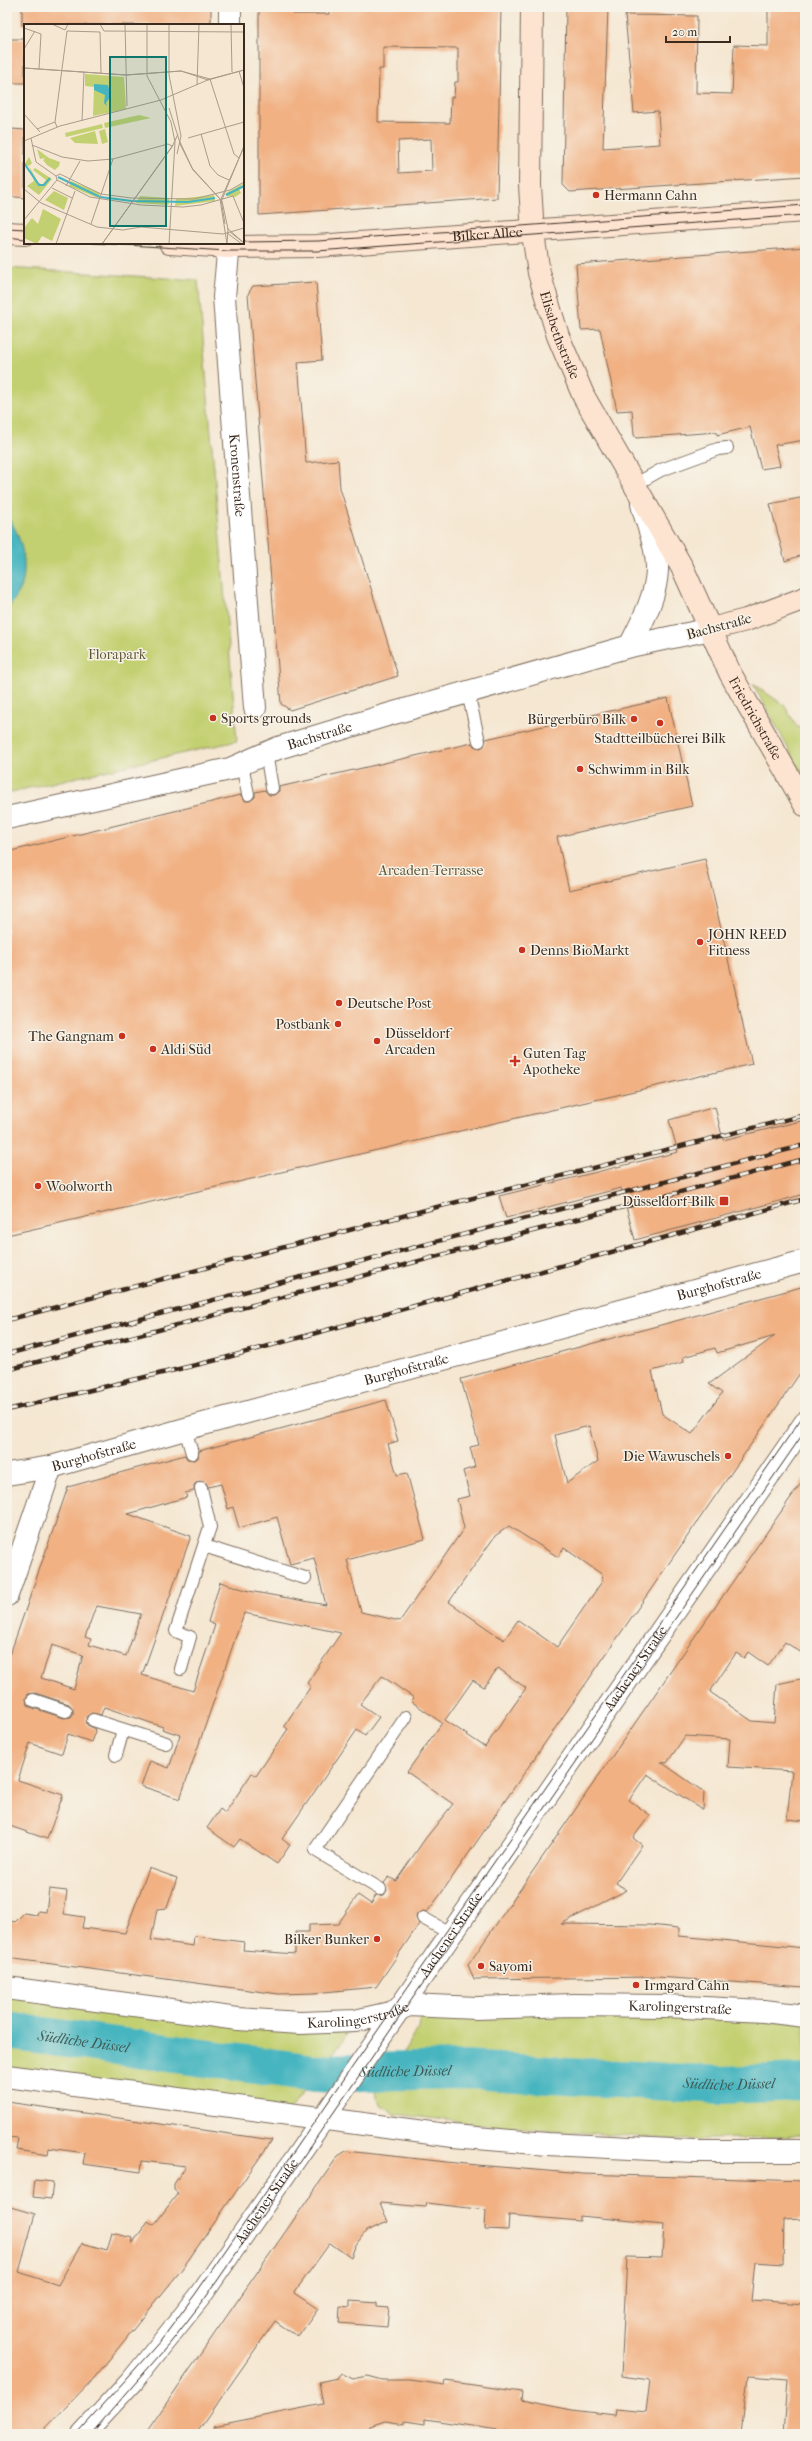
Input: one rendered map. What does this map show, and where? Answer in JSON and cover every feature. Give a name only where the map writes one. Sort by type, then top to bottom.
[{"type":"main road","name":"Elisabethstraße","points":[[532,7],[530,185],[532,231],[542,286],[564,352],[584,397],[636,484],[683,569],[711,629]]},
{"type":"main road","name":"Bilker Allee","points":[[200,244],[317,246],[805,211]]},
{"type":"main road","points":[[7,233],[24,234]]},
{"type":"main road","name":"Bachstraße","points":[[711,629],[746,620],[805,598]]},
{"type":"main road","name":"Friedrichstraße","points":[[711,629],[730,673],[805,805]]},
{"type":"street","points":[[230,7],[230,24]]},
{"type":"street","name":"Kronenstraße","points":[[229,245],[224,297],[255,708]]},
{"type":"street","points":[[630,646],[650,604],[657,570],[655,553],[636,484]]},
{"type":"street","name":"Bachstraße","points":[[7,818],[242,765],[266,753],[380,717],[630,646],[711,629]]},
{"type":"street","name":"Burghofstraße","points":[[7,1474],[51,1467],[185,1429],[805,1261]]},
{"type":"street","name":"Aachener Straße","points":[[94,2429],[201,2295],[805,1423]]},
{"type":"street","points":[[7,1595],[51,1467]]},
{"type":"street","name":"Karolingerstraße","points":[[7,1988],[238,2019],[300,2023],[356,2021],[390,2013],[409,2005],[440,2005],[477,2008],[650,2006],[764,2011],[805,2016]]},
{"type":"street","points":[[7,2076],[323,2120],[453,2136],[547,2144],[693,2151],[805,2151]]},
{"type":"lane","points":[[636,484],[662,470],[718,449],[727,448]]},
{"type":"lane","points":[[468,693],[479,741]]},
{"type":"lane","points":[[266,753],[272,788]]},
{"type":"lane","points":[[242,765],[248,794]]},
{"type":"lane","points":[[185,1429],[192,1453]]},
{"type":"lane","points":[[180,1668],[190,1637],[176,1631],[210,1527],[201,1488]]},
{"type":"lane","points":[[204,1546],[305,1578]]},
{"type":"lane","points":[[33,1700],[66,1711]]},
{"type":"lane","points":[[380,1889],[315,1850],[406,1717]]},
{"type":"lane","points":[[93,1720],[166,1743]]},
{"type":"lane","points":[[116,1755],[124,1730]]},
{"type":"lane","points":[[423,1918],[451,1934]]},
{"type":"green space","name":"Florapark","points":[[7,268],[198,280],[237,741],[7,793]]},
{"type":"green space","points":[[753,684],[784,705],[798,728],[805,724],[805,779]]},
{"type":"green space","points":[[7,1991],[351,2030],[289,2110],[7,2072]]},
{"type":"green space","points":[[425,2008],[805,2022],[805,2136],[681,2140],[496,2126],[395,2114],[380,2105],[376,2091],[419,2029],[421,2011]]},
{"type":"water","points":[[7,516],[12,523],[20,541],[24,560],[24,570],[21,588],[7,610]]},
{"type":"building","points":[[22,7],[211,7],[211,24],[22,25]]},
{"type":"building","points":[[259,7],[293,7],[293,14],[329,14],[329,7],[501,7],[497,198],[259,215]],"holes":[[[383,47],[458,48],[458,82],[455,82],[454,97],[451,97],[450,123],[378,122],[379,69],[383,69]],[[431,139],[432,171],[399,173],[398,141]]]},
{"type":"building","points":[[566,7],[608,7],[603,148],[660,144],[658,111],[634,113],[625,15],[697,16],[696,93],[732,94],[734,45],[768,46],[768,7],[805,7],[805,176],[570,192],[563,185]]},
{"type":"building","points":[[7,39],[24,39],[24,83],[7,83]]},
{"type":"building","points":[[12,129],[24,130],[24,198],[7,196],[7,163],[10,163]]},
{"type":"building","points":[[805,247],[805,440],[775,445],[780,466],[761,469],[750,427],[717,435],[717,432],[636,438],[634,435],[632,410],[617,411],[600,329],[581,330],[576,264]]},
{"type":"building","points":[[316,282],[322,360],[298,362],[306,463],[338,460],[340,488],[398,676],[290,710],[281,704],[248,294],[253,286]]},
{"type":"building","points":[[805,497],[805,554],[785,561],[770,504]]},
{"type":"building","points":[[668,698],[692,806],[557,837],[569,890],[705,859],[752,1064],[7,1235],[7,852],[236,796],[241,795],[245,801],[250,801],[255,797],[255,792],[265,790],[269,795],[274,795],[279,791],[279,787],[472,743],[474,746],[480,748],[484,746],[486,739]]},
{"type":"building","points":[[715,1107],[723,1140],[805,1120],[805,1194],[635,1240],[621,1188],[506,1218],[499,1196],[678,1152],[669,1120]]},
{"type":"building","points":[[805,1286],[805,1366],[440,1895],[427,1912],[423,1911],[417,1914],[416,1918],[419,1924],[376,1987],[314,1993],[279,1994],[7,1958],[7,1920],[15,1922],[24,1913],[37,1915],[38,1911],[46,1912],[49,1889],[67,1891],[64,1914],[84,1917],[82,1928],[125,1933],[149,1868],[177,1878],[167,1908],[157,1909],[151,1940],[193,1946],[194,1936],[244,1942],[243,1950],[295,1954],[295,1932],[309,1932],[309,1925],[338,1924],[358,1895],[371,1904],[376,1895],[384,1895],[387,1890],[384,1883],[389,1877],[396,1881],[425,1839],[453,1804],[407,1772],[442,1723],[411,1701],[414,1698],[382,1676],[360,1704],[379,1717],[365,1736],[357,1730],[282,1839],[290,1845],[277,1864],[240,1839],[234,1847],[207,1828],[220,1809],[225,1813],[252,1773],[256,1776],[288,1729],[284,1726],[311,1686],[307,1683],[341,1633],[244,1613],[180,1799],[141,1786],[150,1761],[169,1768],[180,1735],[162,1729],[163,1727],[104,1707],[101,1715],[92,1713],[86,1717],[87,1725],[96,1729],[91,1742],[68,1734],[62,1754],[30,1743],[18,1780],[63,1795],[47,1839],[7,1825],[7,1663],[68,1487],[185,1455],[187,1459],[194,1460],[198,1458],[199,1451],[386,1400],[398,1441],[388,1444],[397,1475],[407,1473],[425,1539],[347,1560],[361,1612],[400,1621],[464,1528],[457,1499],[470,1496],[463,1471],[475,1467],[470,1447],[479,1445],[461,1379]],"holes":[[[775,1336],[709,1384],[722,1393],[692,1434],[662,1414],[652,1371],[684,1362],[683,1357],[715,1348],[717,1353]],[[589,1426],[598,1461],[567,1483],[555,1435]],[[199,1481],[206,1483],[208,1487],[221,1484],[228,1509],[233,1507],[239,1528],[277,1517],[290,1564],[314,1558],[326,1605],[249,1591],[220,1582],[208,1622],[215,1625],[193,1691],[142,1675],[191,1536],[128,1514],[187,1497],[185,1493],[194,1491],[194,1485]],[[509,1526],[558,1557],[564,1548],[603,1575],[601,1578],[603,1580],[557,1647],[518,1620],[504,1640],[449,1602],[495,1536]],[[96,1606],[141,1614],[126,1656],[89,1645],[91,1639],[85,1637]],[[52,1645],[83,1655],[74,1689],[41,1678]],[[498,1668],[526,1688],[485,1747],[445,1720],[473,1680],[484,1687]],[[35,1693],[69,1704],[73,1709],[73,1714],[71,1717],[64,1718],[30,1707],[27,1705],[26,1698],[28,1694]]]},
{"type":"building","points":[[805,1477],[805,1655],[785,1642],[768,1666],[748,1652],[744,1658],[736,1653],[710,1692],[752,1721],[774,1723],[777,1684],[805,1678],[805,1821],[787,1819],[792,1771],[728,1767],[730,1739],[685,1736],[667,1763],[661,1762],[704,1792],[703,1810],[647,1774],[629,1800],[650,1815],[633,1838],[642,1845],[616,1883],[627,1890],[561,1924],[649,1925],[679,1928],[679,1936],[805,1948],[805,1987],[657,1977],[474,1979],[468,1965]]},
{"type":"building","points":[[7,2102],[272,2140],[182,2269],[95,2377],[40,2434],[7,2434],[7,2206],[35,2214],[19,2272],[58,2285],[82,2243],[107,2250],[112,2233],[133,2238],[132,2244],[148,2221],[154,2225],[178,2193],[174,2190],[174,2184],[186,2166],[142,2161],[141,2172],[83,2164],[85,2153],[49,2148],[48,2155],[16,2150],[18,2138],[7,2137]]},
{"type":"building","points":[[346,2151],[465,2164],[582,2174],[805,2181],[805,2214],[802,2214],[802,2219],[784,2220],[783,2264],[755,2262],[751,2300],[805,2304],[805,2434],[784,2434],[788,2379],[748,2376],[741,2434],[525,2434],[425,2419],[425,2424],[405,2421],[405,2424],[385,2421],[370,2426],[368,2431],[353,2434],[215,2434],[214,2426],[323,2404],[319,2382],[337,2378],[341,2373],[353,2379],[368,2376],[383,2380],[410,2380],[445,2385],[446,2381],[522,2392],[521,2400],[572,2410],[615,2415],[616,2409],[646,2412],[650,2380],[621,2376],[627,2257],[662,2258],[664,2224],[580,2216],[580,2221],[509,2215],[508,2230],[485,2229],[486,2210],[426,2203],[425,2207],[380,2203],[388,2222],[366,2231],[355,2246],[351,2258],[330,2243],[294,2293],[318,2309],[298,2337],[275,2321],[196,2434],[145,2434],[338,2156]]},
{"type":"building","points":[[35,2180],[53,2182],[51,2199],[33,2197]]},
{"type":"building","points":[[350,2301],[377,2303],[377,2307],[389,2308],[387,2327],[339,2323],[340,2306],[350,2307]]},
{"type":"waterway","name":"Südliche Düssel","points":[[7,2031],[314,2073],[465,2070],[720,2085],[805,2082]]},
{"type":"tram line","points":[[244,242],[318,241],[805,205]]},
{"type":"tram line","points":[[110,244],[228,251],[317,251],[805,215]]},
{"type":"tram line","points":[[7,228],[24,229]]},
{"type":"tram line","points":[[7,237],[24,239]]},
{"type":"tram line","points":[[77,2434],[162,2339],[196,2293],[805,1413]]},
{"type":"tram line","points":[[91,2434],[171,2342],[206,2297],[805,1431]]},
{"type":"railway","points":[[7,1320],[437,1207],[805,1115]]},
{"type":"railway","points":[[7,1354],[805,1145]]},
{"type":"railway","points":[[7,1370],[805,1159]]},
{"type":"railway","points":[[7,1410],[221,1359],[805,1199]]},
{"type":"place","name":"Hermann Cahn","points":[[596,195]]},
{"type":"place","name":"Sports grounds","points":[[213,718]]},
{"type":"place","name":"Bürgerbüro Bilk","points":[[634,719]]},
{"type":"place","name":"Stadtteilbücherei Bilk","points":[[660,723]]},
{"type":"place","name":"Schwimm in Bilk","points":[[580,769]]},
{"type":"place","name":"JOHN REED Fitness","points":[[700,942]]},
{"type":"place","name":"Denns BioMarkt","points":[[522,950]]},
{"type":"place","name":"Deutsche Post","points":[[339,1003]]},
{"type":"place","name":"Postbank","points":[[338,1024]]},
{"type":"place","name":"The Gangnam","points":[[122,1036]]},
{"type":"place","name":"Düsseldorf Arcaden","points":[[377,1041]]},
{"type":"place","name":"Aldi Süd","points":[[153,1049]]},
{"type":"place","name":"Guten Tag Apotheke","points":[[515,1061]]},
{"type":"place","name":"Woolworth","points":[[38,1186]]},
{"type":"place","name":"Düsseldorf-Bilk","points":[[724,1201]]},
{"type":"place","name":"Die Wawuschels","points":[[728,1456]]},
{"type":"place","name":"Bilker Bunker","points":[[377,1939]]},
{"type":"place","name":"Sayomi","points":[[481,1966]]},
{"type":"place","name":"Irmgard Cahn","points":[[636,1985]]},
{"type":"park label","name":"Arcaden-Terrasse","points":[[431,870]]}]
